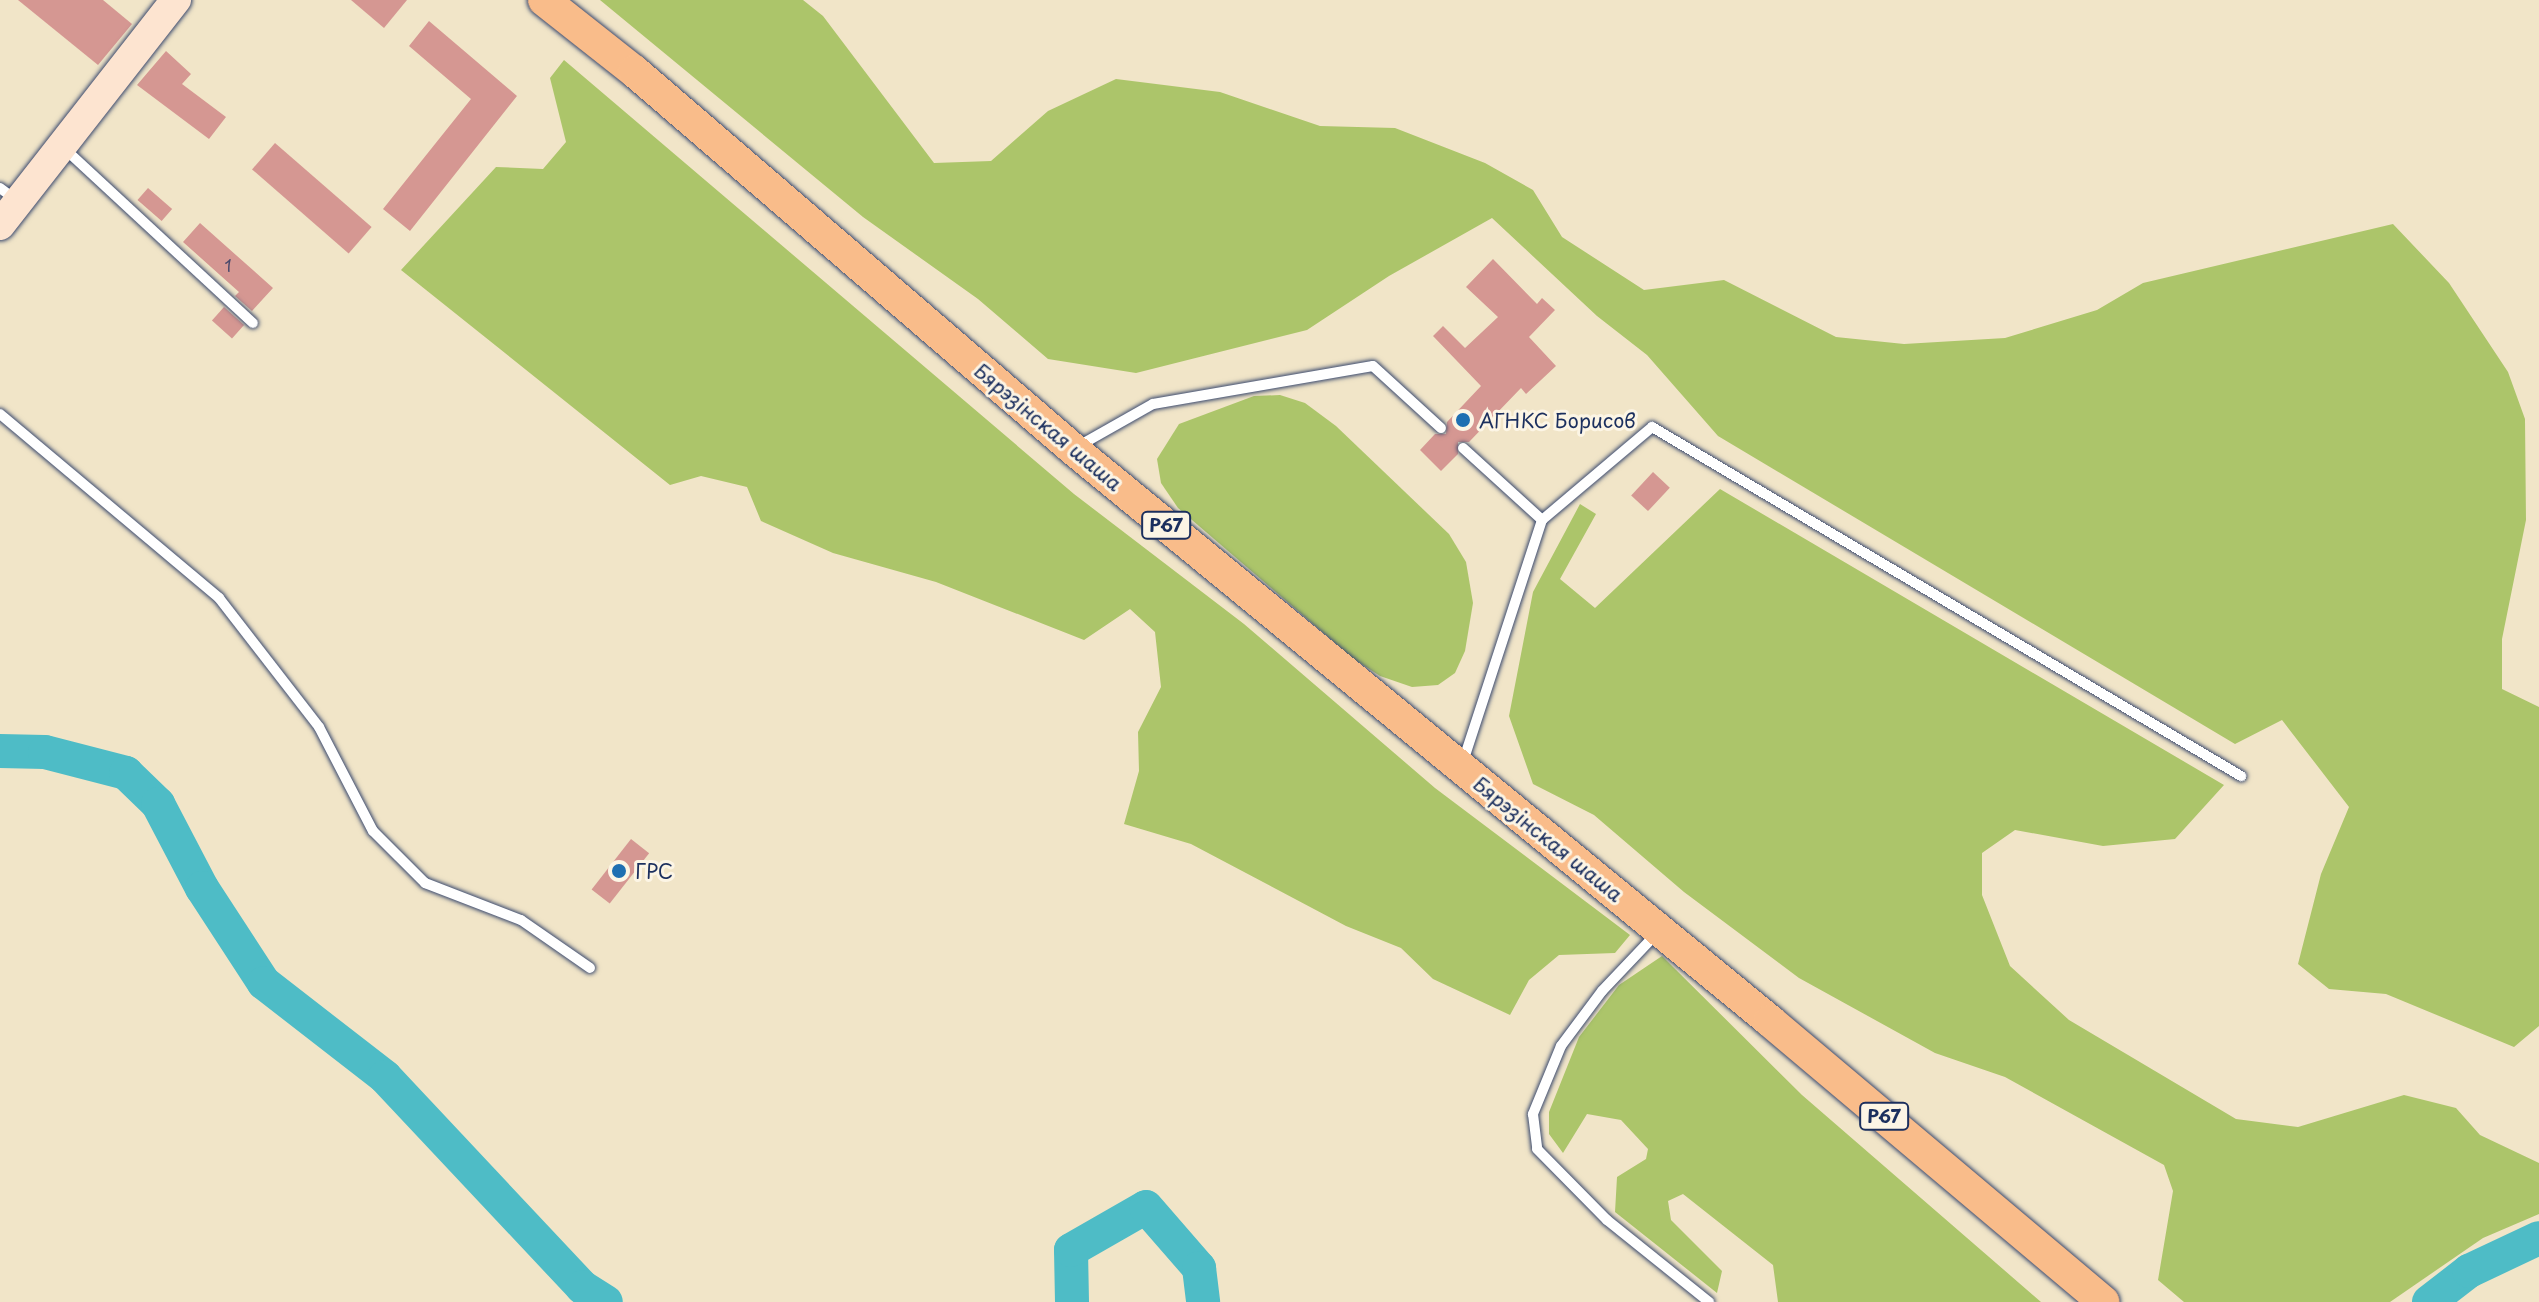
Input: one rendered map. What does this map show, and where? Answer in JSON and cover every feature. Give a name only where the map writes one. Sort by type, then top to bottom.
[{"type":"main road","name":"Бярэзінская шаша","points":[[544,0],[634,71],[1073,449],[1706,969],[2104,1302]]},
{"type":"street","points":[[6,205],[60,144],[176,0]]},
{"type":"lane","points":[[60,144],[253,323]]},
{"type":"lane","points":[[1073,449],[1153,404],[1373,366],[1441,428]]},
{"type":"lane","points":[[0,414],[219,598],[319,727],[373,831],[425,883],[521,920],[590,968]]},
{"type":"lane","points":[[1461,768],[1542,520],[1652,427],[2241,776]]},
{"type":"lane","points":[[1463,448],[1542,520]]},
{"type":"lane","points":[[1659,931],[1602,991],[1561,1046],[1533,1114],[1537,1149],[1547,1165],[1607,1220],[1709,1302]]},
{"type":"green space","points":[[600,0],[803,0],[823,16],[934,163],[991,161],[1048,111],[1116,79],[1220,92],[1320,126],[1395,128],[1485,163],[1533,190],[1562,237],[1644,290],[1724,280],[1836,337],[1904,344],[2005,338],[2097,310],[2143,283],[2393,224],[2449,283],[2508,372],[2525,419],[2526,520],[2502,639],[2502,689],[2539,707],[2539,1026],[2514,1047],[2386,994],[2329,989],[2298,964],[2321,874],[2349,807],[2282,720],[2235,744],[1718,436],[1647,355],[1597,316],[1492,218],[1389,276],[1307,330],[1136,373],[1048,359],[978,299],[863,217]]},
{"type":"green space","points":[[564,60],[1074,494],[1244,624],[1435,788],[1630,935],[1615,953],[1559,955],[1529,980],[1510,1015],[1433,979],[1401,948],[1346,926],[1191,844],[1124,824],[1139,771],[1138,732],[1161,687],[1155,632],[1130,609],[1084,640],[936,582],[833,553],[761,521],[747,487],[701,476],[670,485],[401,270],[496,167],[543,169],[566,142],[550,78]]},
{"type":"green space","points":[[1280,395],[1305,403],[1336,426],[1449,534],[1466,562],[1473,603],[1465,651],[1455,673],[1438,685],[1412,687],[1380,676],[1354,659],[1178,508],[1161,483],[1157,459],[1179,424],[1254,396]]},
{"type":"green space","points":[[1720,489],[2224,785],[2175,839],[2103,846],[2015,830],[1982,853],[1982,895],[2010,966],[2069,1020],[2236,1119],[2298,1127],[2404,1095],[2456,1108],[2480,1135],[2539,1163],[2539,1214],[2483,1238],[2390,1302],[2184,1302],[2158,1280],[2173,1191],[2164,1165],[2005,1077],[1935,1053],[1799,978],[1684,892],[1594,815],[1533,784],[1509,716],[1533,592],[1580,504],[1596,514],[1560,579],[1595,608]]},
{"type":"green space","points":[[1662,956],[1802,1095],[2041,1302],[1778,1302],[1773,1265],[1683,1194],[1668,1201],[1671,1220],[1722,1271],[1717,1293],[1615,1212],[1617,1177],[1646,1159],[1648,1149],[1621,1120],[1587,1114],[1563,1153],[1549,1134],[1549,1112],[1579,1037],[1619,985]]},
{"type":"building","points":[[18,0],[103,0],[132,24],[98,65]]},
{"type":"building","points":[[351,0],[407,0],[384,28]]},
{"type":"building","points":[[429,21],[517,96],[410,231],[383,209],[471,99],[409,46]]},
{"type":"building","points":[[166,51],[191,74],[182,84],[226,117],[209,139],[137,85]]},
{"type":"building","points":[[275,143],[372,227],[349,253],[252,169]]},
{"type":"building","points":[[148,188],[172,209],[162,221],[138,200]]},
{"type":"building","points":[[200,223],[273,288],[252,311],[235,296],[239,292],[183,242]]},
{"type":"building","points":[[1493,259],[1537,304],[1542,298],[1555,310],[1529,337],[1556,366],[1526,394],[1521,388],[1469,442],[1458,442],[1458,454],[1441,471],[1420,450],[1435,434],[1446,434],[1447,422],[1481,386],[1433,336],[1443,326],[1465,348],[1498,317],[1466,287]]},
{"type":"building","points":[[224,307],[244,325],[232,338],[212,320]]},
{"type":"building","points":[[1653,472],[1670,488],[1648,511],[1631,495]]},
{"type":"building","name":"ГРС","points":[[631,839],[649,853],[610,904],[592,889]]},
{"type":"waterway","points":[[0,751],[45,752],[126,773],[158,804],[202,888],[264,983],[385,1077],[582,1287],[606,1302]]},
{"type":"waterway","points":[[1072,1302],[1071,1250],[1146,1207],[1199,1268],[1203,1302]]},
{"type":"waterway","points":[[2429,1302],[2469,1271],[2539,1238]]},
{"type":"place","name":"АГНКС Борисов","points":[[1463,420]]},
{"type":"place","name":"ГРС","points":[[619,871]]}]
